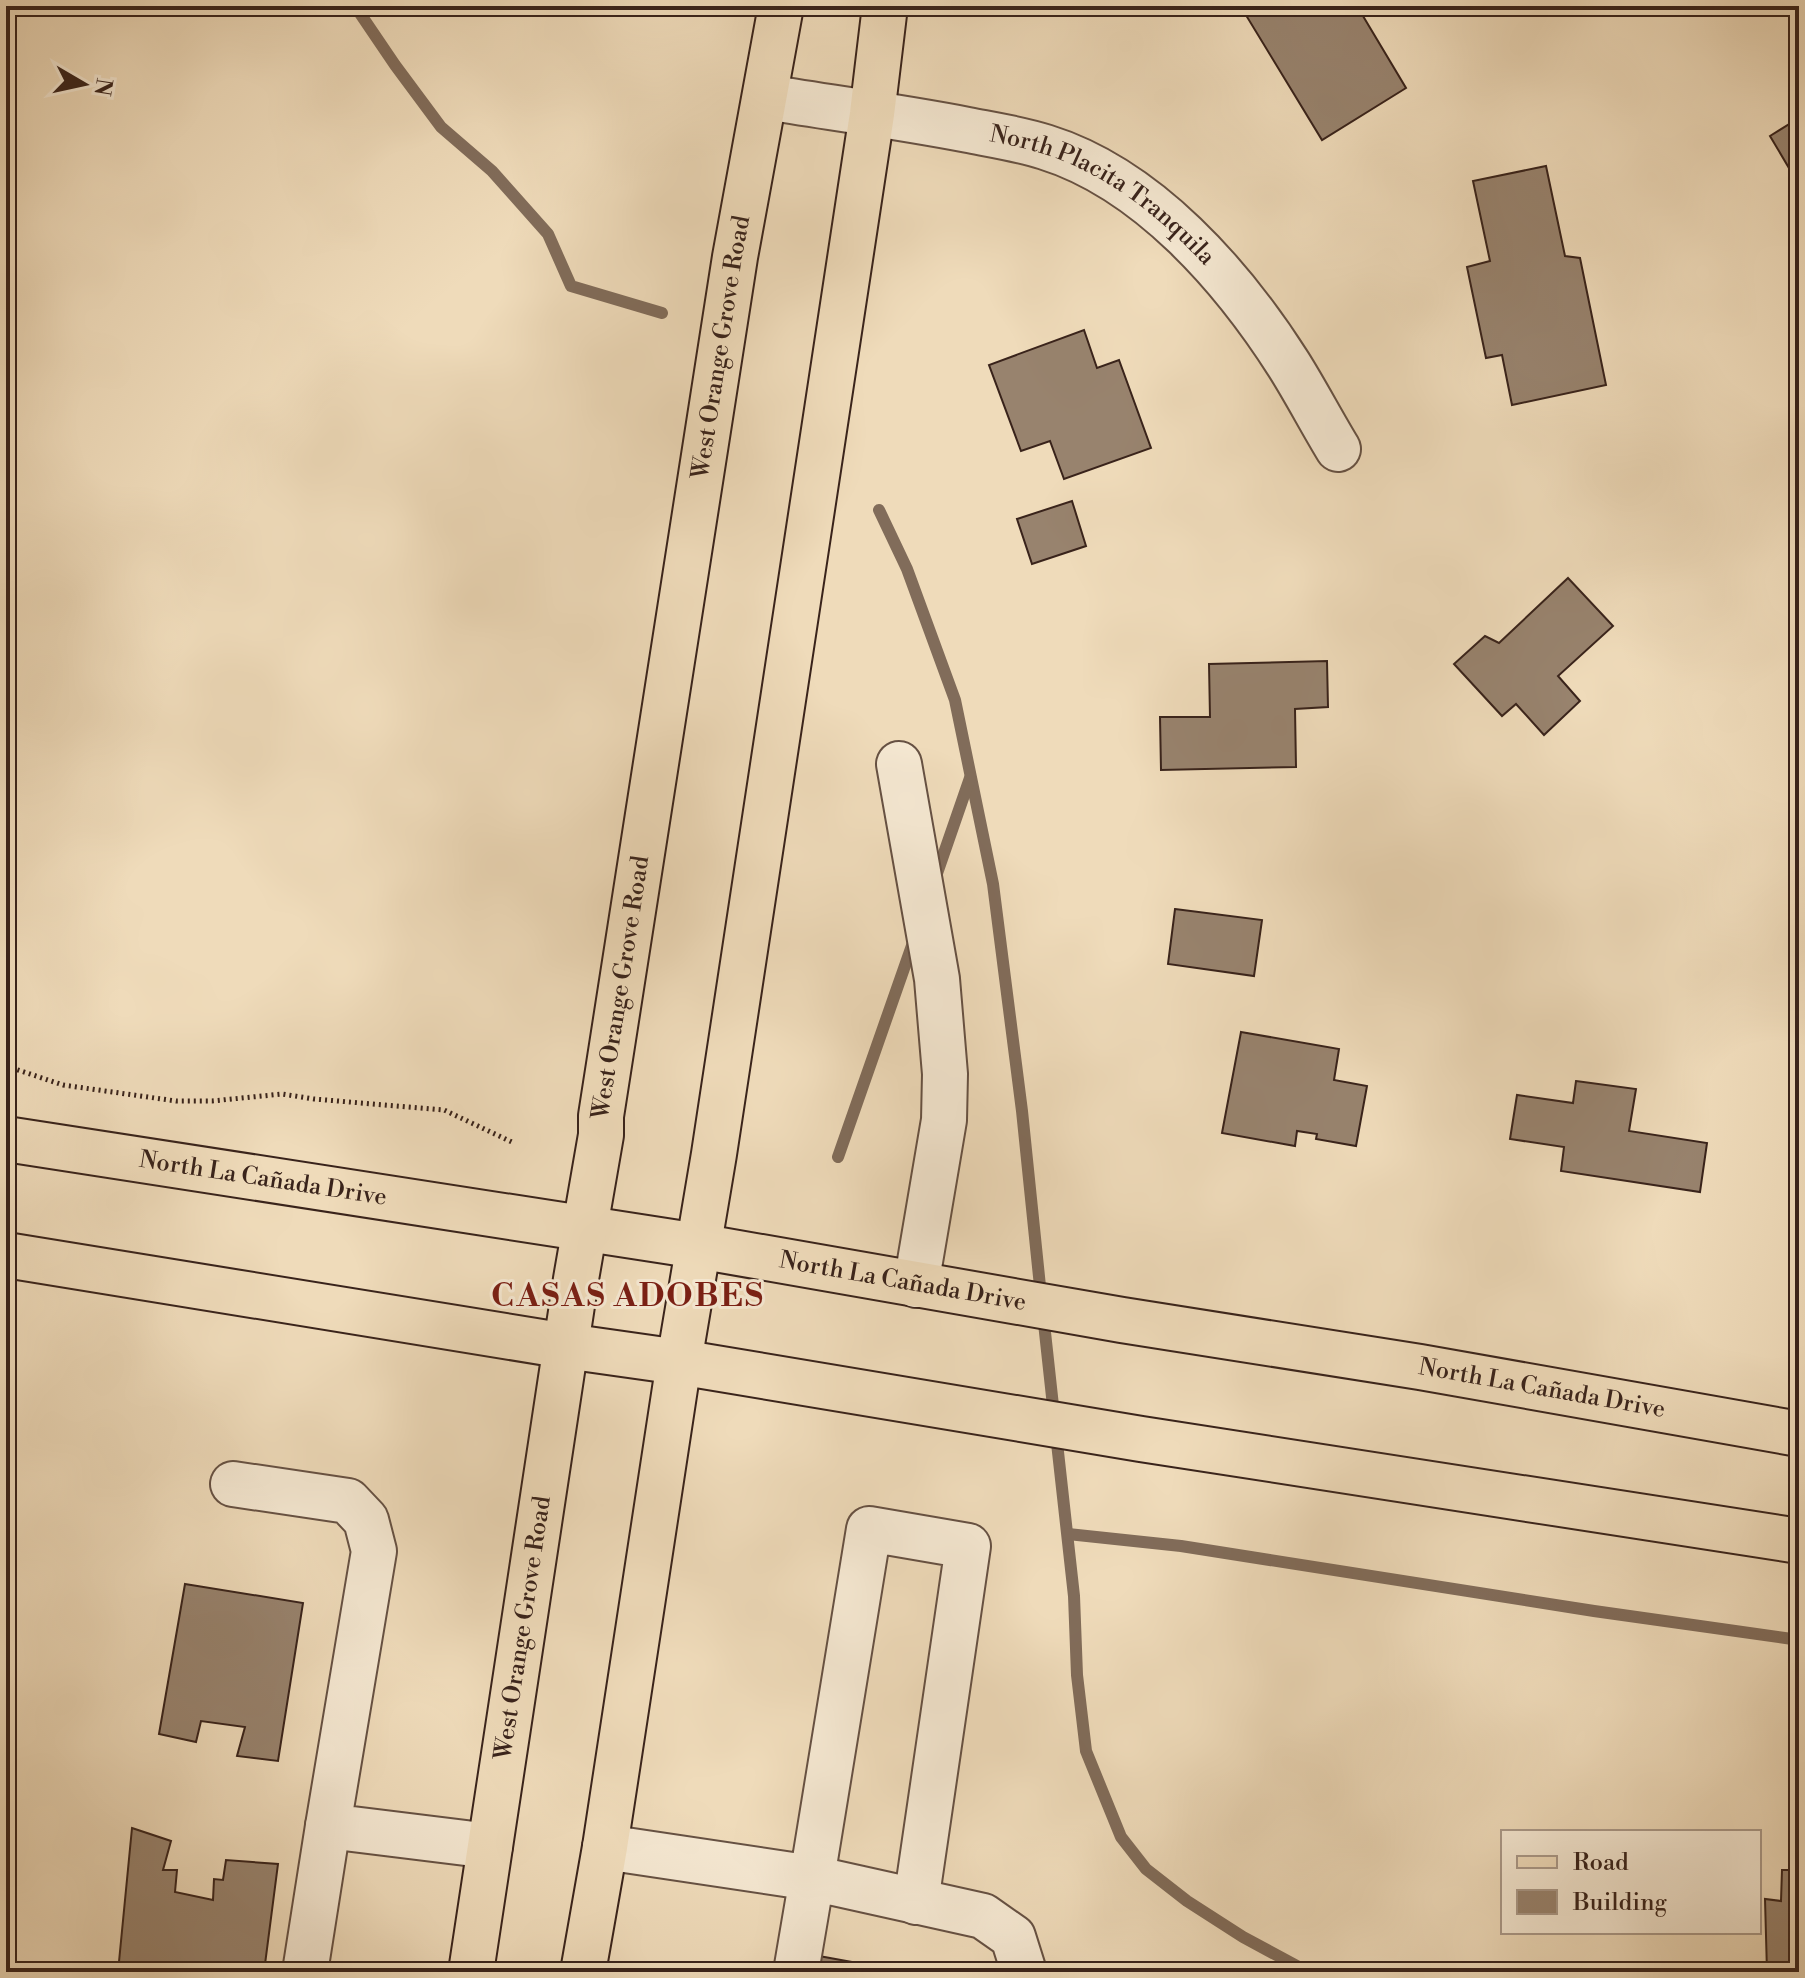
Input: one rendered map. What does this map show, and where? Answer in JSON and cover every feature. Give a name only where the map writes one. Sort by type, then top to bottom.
[{"type":"main road","name":"West Orange Grove Road","points":[[471,1972],[691,529],[735,257],[781,6]]},
{"type":"main road","points":[[583,1972],[714,1154],[872,114],[885,6]]},
{"type":"main road","name":"North La Cañada Drive","points":[[6,1139],[698,1246],[1799,1434]]},
{"type":"main road","points":[[6,1255],[1141,1439],[1799,1541]]},
{"type":"street","name":"North Placita Tranquila","points":[[765,97],[938,124],[1046,147],[1075,158],[1128,187],[1154,206],[1204,253],[1254,315],[1289,365],[1338,449]]},
{"type":"street","points":[[899,764],[937,979],[945,1074],[944,1120],[916,1285]]},
{"type":"street","points":[[233,1484],[348,1501],[366,1520],[374,1551],[305,1972]]},
{"type":"street","points":[[796,1972],[869,1529],[968,1546],[916,1902]]},
{"type":"street","points":[[328,1826],[490,1846]]},
{"type":"street","points":[[605,1847],[812,1878],[983,1916],[1013,1937],[1024,1972]]},
{"type":"path","points":[[6,1066],[63,1085],[176,1101],[282,1094],[444,1110],[514,1143]]},
{"type":"building","points":[[1243,6],[1357,6],[1406,88],[1322,140]]},
{"type":"building","points":[[1799,118],[1799,185],[1770,136]]},
{"type":"building","points":[[1546,166],[1565,256],[1580,258],[1606,385],[1512,405],[1502,355],[1486,358],[1467,267],[1490,261],[1473,181]]},
{"type":"building","points":[[1084,330],[1097,368],[1119,360],[1151,448],[1064,479],[1050,441],[1021,451],[989,365]]},
{"type":"building","points":[[1072,501],[1086,546],[1032,564],[1017,519]]},
{"type":"building","points":[[1568,578],[1613,626],[1558,676],[1580,701],[1544,735],[1516,704],[1502,716],[1454,664],[1485,636],[1499,643]]},
{"type":"building","points":[[1327,661],[1328,707],[1295,709],[1296,767],[1161,770],[1160,717],[1210,717],[1209,664]]},
{"type":"building","points":[[1175,909],[1262,920],[1254,976],[1168,964]]},
{"type":"building","points":[[1241,1032],[1339,1049],[1334,1080],[1367,1086],[1356,1146],[1316,1139],[1317,1134],[1297,1131],[1295,1146],[1222,1133]]},
{"type":"building","points":[[1576,1081],[1636,1089],[1629,1131],[1707,1143],[1700,1192],[1561,1171],[1564,1147],[1510,1139],[1517,1095],[1573,1103]]},
{"type":"building","points":[[185,1584],[303,1603],[278,1761],[237,1756],[245,1727],[201,1721],[196,1742],[159,1734]]},
{"type":"building","points":[[132,1828],[171,1841],[163,1870],[177,1870],[175,1892],[213,1900],[214,1879],[223,1880],[226,1860],[278,1864],[264,1972],[118,1972]]},
{"type":"building","points":[[1782,1870],[1799,1870],[1799,1972],[1767,1972],[1765,1899],[1781,1901]]},
{"type":"building","points":[[819,1956],[907,1972],[816,1972]]},
{"type":"waterway","points":[[355,6],[441,127],[492,171],[548,234],[571,286],[662,313]]},
{"type":"waterway","points":[[879,510],[907,569],[955,700],[993,884],[1022,1111],[1041,1296]]},
{"type":"waterway","points":[[934,882],[970,778]]},
{"type":"waterway","points":[[838,1157],[915,937]]},
{"type":"waterway","points":[[1043,1314],[1054,1415]]},
{"type":"waterway","points":[[1056,1434],[1074,1596],[1077,1675],[1086,1751],[1121,1837],[1146,1869],[1187,1901],[1243,1937],[1308,1972]]},
{"type":"waterway","points":[[1068,1534],[1181,1546],[1799,1640]]},
{"type":"district","name":"CASAS ADOBES","points":[[628,1296]]}]
